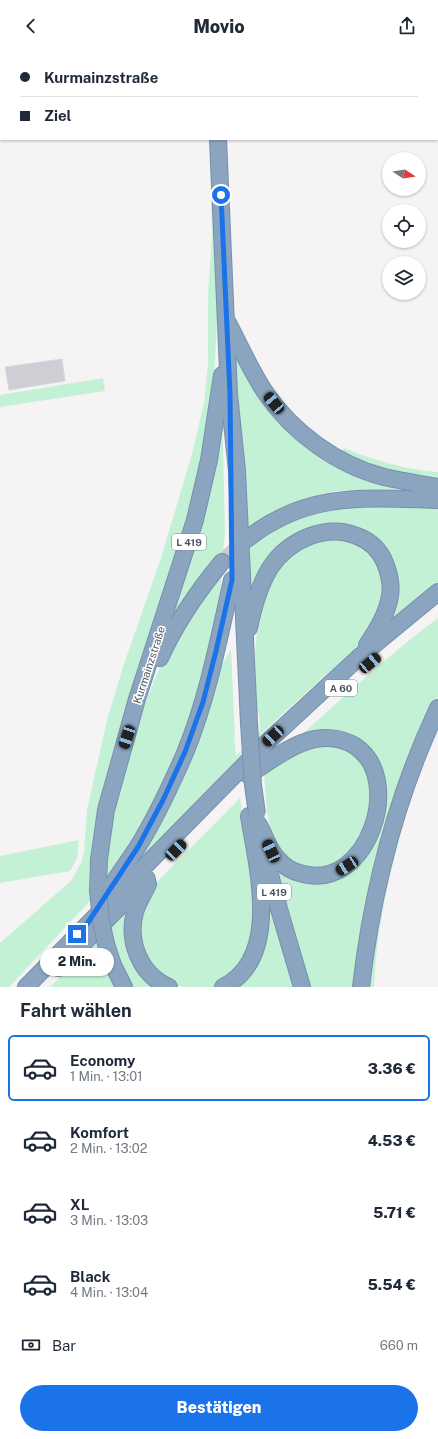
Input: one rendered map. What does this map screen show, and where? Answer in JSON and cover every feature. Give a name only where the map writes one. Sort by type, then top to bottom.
[{"type":"highway","name":"Kurmainzstraße","points":[[218,140],[227,342],[237,471],[245,646],[244,728],[253,785],[255,818],[268,870],[302,987]]},
{"type":"highway","points":[[226,320],[266,394],[297,429],[314,442],[347,462],[373,473],[402,481],[438,486]]},
{"type":"highway","name":"Kurmainzstraße","points":[[124,987],[113,965],[106,944],[101,920],[98,890],[99,859],[106,810],[137,699],[195,520],[210,453],[227,342]]},
{"type":"highway","points":[[230,394],[232,580],[244,728]]},
{"type":"highway","points":[[247,539],[261,528],[296,510],[326,502],[365,498],[438,500]]},
{"type":"highway","points":[[245,646],[256,599],[270,568],[282,554],[306,538],[324,532],[340,531],[361,538],[373,546],[383,559],[390,577],[390,596],[385,613],[376,631],[358,658]]},
{"type":"highway","points":[[127,737],[164,647],[181,617],[201,587],[222,562]]},
{"type":"highway","points":[[87,924],[138,847],[163,800],[185,752],[203,702],[232,580]]},
{"type":"highway","name":"A 60","points":[[26,987],[263,746],[358,658],[438,592]]},
{"type":"highway","name":"A 60","points":[[41,987],[248,776],[348,682],[438,606]]},
{"type":"highway","points":[[361,987],[364,957],[372,909],[397,813],[414,764],[438,708]]},
{"type":"highway","points":[[248,776],[302,743],[327,738],[338,739],[350,743],[360,750],[368,759],[374,770],[377,781],[377,808],[362,850],[347,866],[330,875],[320,877],[308,876],[297,873],[286,867],[271,851],[255,818]]},
{"type":"highway","points":[[223,987],[235,980],[244,971],[251,961],[259,937],[261,911],[255,818]]},
{"type":"highway","points":[[155,871],[136,911],[133,923],[133,935],[137,953],[146,970],[169,987]]},
{"type":"green space","points":[[210,140],[214,140],[217,225],[217,311],[215,354],[212,397],[206,440],[197,482],[142,666],[110,760],[96,818],[92,846],[89,874],[90,901],[9,987],[0,987],[0,943],[71,881],[82,861],[87,810],[107,720],[124,664],[161,558],[192,454],[204,403],[208,364],[208,292],[212,240]]},
{"type":"green space","points":[[233,343],[305,441],[438,491],[364,489],[324,493],[296,501],[283,507],[258,521],[246,530]]},
{"type":"green space","points":[[103,378],[105,391],[0,407],[0,395]]},
{"type":"green space","points":[[222,406],[225,534],[223,549],[192,587],[175,615],[161,646]]},
{"type":"green space","points":[[344,448],[390,464],[438,472],[438,482],[362,464],[342,452]]},
{"type":"green space","points":[[438,504],[438,584],[379,635],[389,614],[375,542],[302,535],[251,603],[246,544],[316,508]]},
{"type":"green space","points":[[317,538],[360,542],[383,566],[385,601],[362,642],[264,731],[130,870],[216,675],[231,649],[236,756],[260,731],[259,713],[257,714],[255,654],[259,610],[263,594],[281,562]]},
{"type":"green space","points":[[222,569],[213,642],[199,699],[160,798],[108,880],[105,878],[108,836],[133,735],[158,671],[183,622]]},
{"type":"green space","points":[[438,618],[438,697],[423,731],[356,987],[307,987],[270,855],[324,880],[379,822],[362,746],[293,743],[382,663]]},
{"type":"green space","points":[[327,742],[356,751],[375,784],[362,842],[336,869],[302,869],[278,851],[271,832],[267,812],[264,775],[290,755]]},
{"type":"green space","points":[[240,798],[256,917],[249,957],[223,982],[213,987],[183,987],[173,984],[164,979],[141,951],[137,923],[154,885]]},
{"type":"green space","points":[[395,838],[399,840],[382,913],[374,987],[367,987],[371,955]]},
{"type":"green space","points":[[79,840],[77,858],[70,871],[0,883],[0,856]]},
{"type":"green space","points":[[263,878],[297,987],[233,987],[245,977]]},
{"type":"green space","points":[[137,896],[129,922],[163,987],[128,987],[110,937],[97,949],[118,987],[50,987],[89,950],[109,924]]},
{"type":"building","points":[[62,359],[65,381],[9,390],[5,367]]},
{"type":"tunnel","points":[[222,562],[247,539]]},
{"type":"route","points":[[77,934],[87,924],[138,847],[163,800],[185,752],[203,702],[232,580],[230,394],[221,195]]}]
